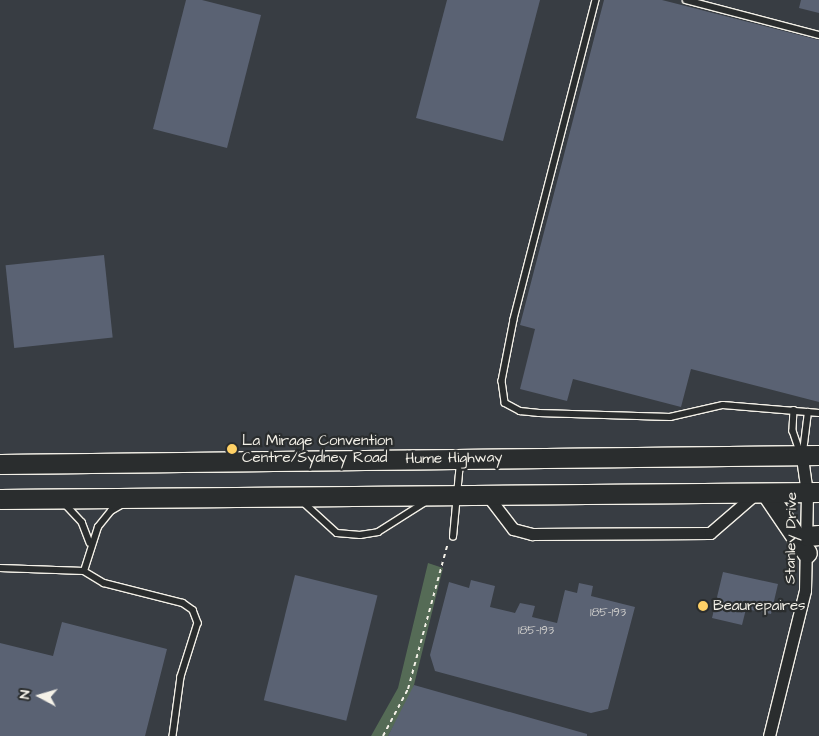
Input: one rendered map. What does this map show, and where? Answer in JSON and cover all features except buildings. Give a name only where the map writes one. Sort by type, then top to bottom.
[{"type":"highway","name":"Hume Highway","points":[[0,464],[811,456]]},
{"type":"highway","points":[[0,499],[760,494],[813,492]]},
{"type":"highway","points":[[760,494],[811,541]]},
{"type":"street","name":"Stanley Drive","points":[[769,736],[803,604],[811,541],[813,492],[811,456]]},
{"type":"street","points":[[487,495],[513,528],[532,534],[710,532],[760,494]]},
{"type":"lane","points":[[596,0],[514,320],[502,381],[505,403],[520,411],[539,413],[642,417],[684,416],[723,405],[794,410],[819,414]]},
{"type":"lane","points":[[686,0],[819,34]]},
{"type":"lane","points":[[794,410],[793,431],[811,456]]},
{"type":"lane","points":[[808,412],[811,456]]},
{"type":"lane","points":[[453,537],[460,495],[461,458]]},
{"type":"lane","points":[[296,497],[337,533],[360,535],[378,532],[435,495]]},
{"type":"lane","points":[[57,498],[74,510],[90,543]]},
{"type":"lane","points":[[84,570],[90,543],[111,511],[136,498]]},
{"type":"lane","points":[[0,568],[84,570],[104,583],[183,603],[194,610],[198,623],[181,677],[173,736]]},
{"type":"path","points":[[383,736],[408,689],[444,548],[453,537]]},
{"type":"shaded area","points":[[0,0],[819,0],[819,736],[0,736]]},
{"type":"green space","points":[[428,563],[443,568],[412,693],[388,736],[371,736],[398,688]]},
{"type":"place","name":"La Mirage Convention Centre/Sydney Road","points":[[232,449]]},
{"type":"place","name":"Beaurepaires","points":[[703,606]]}]
